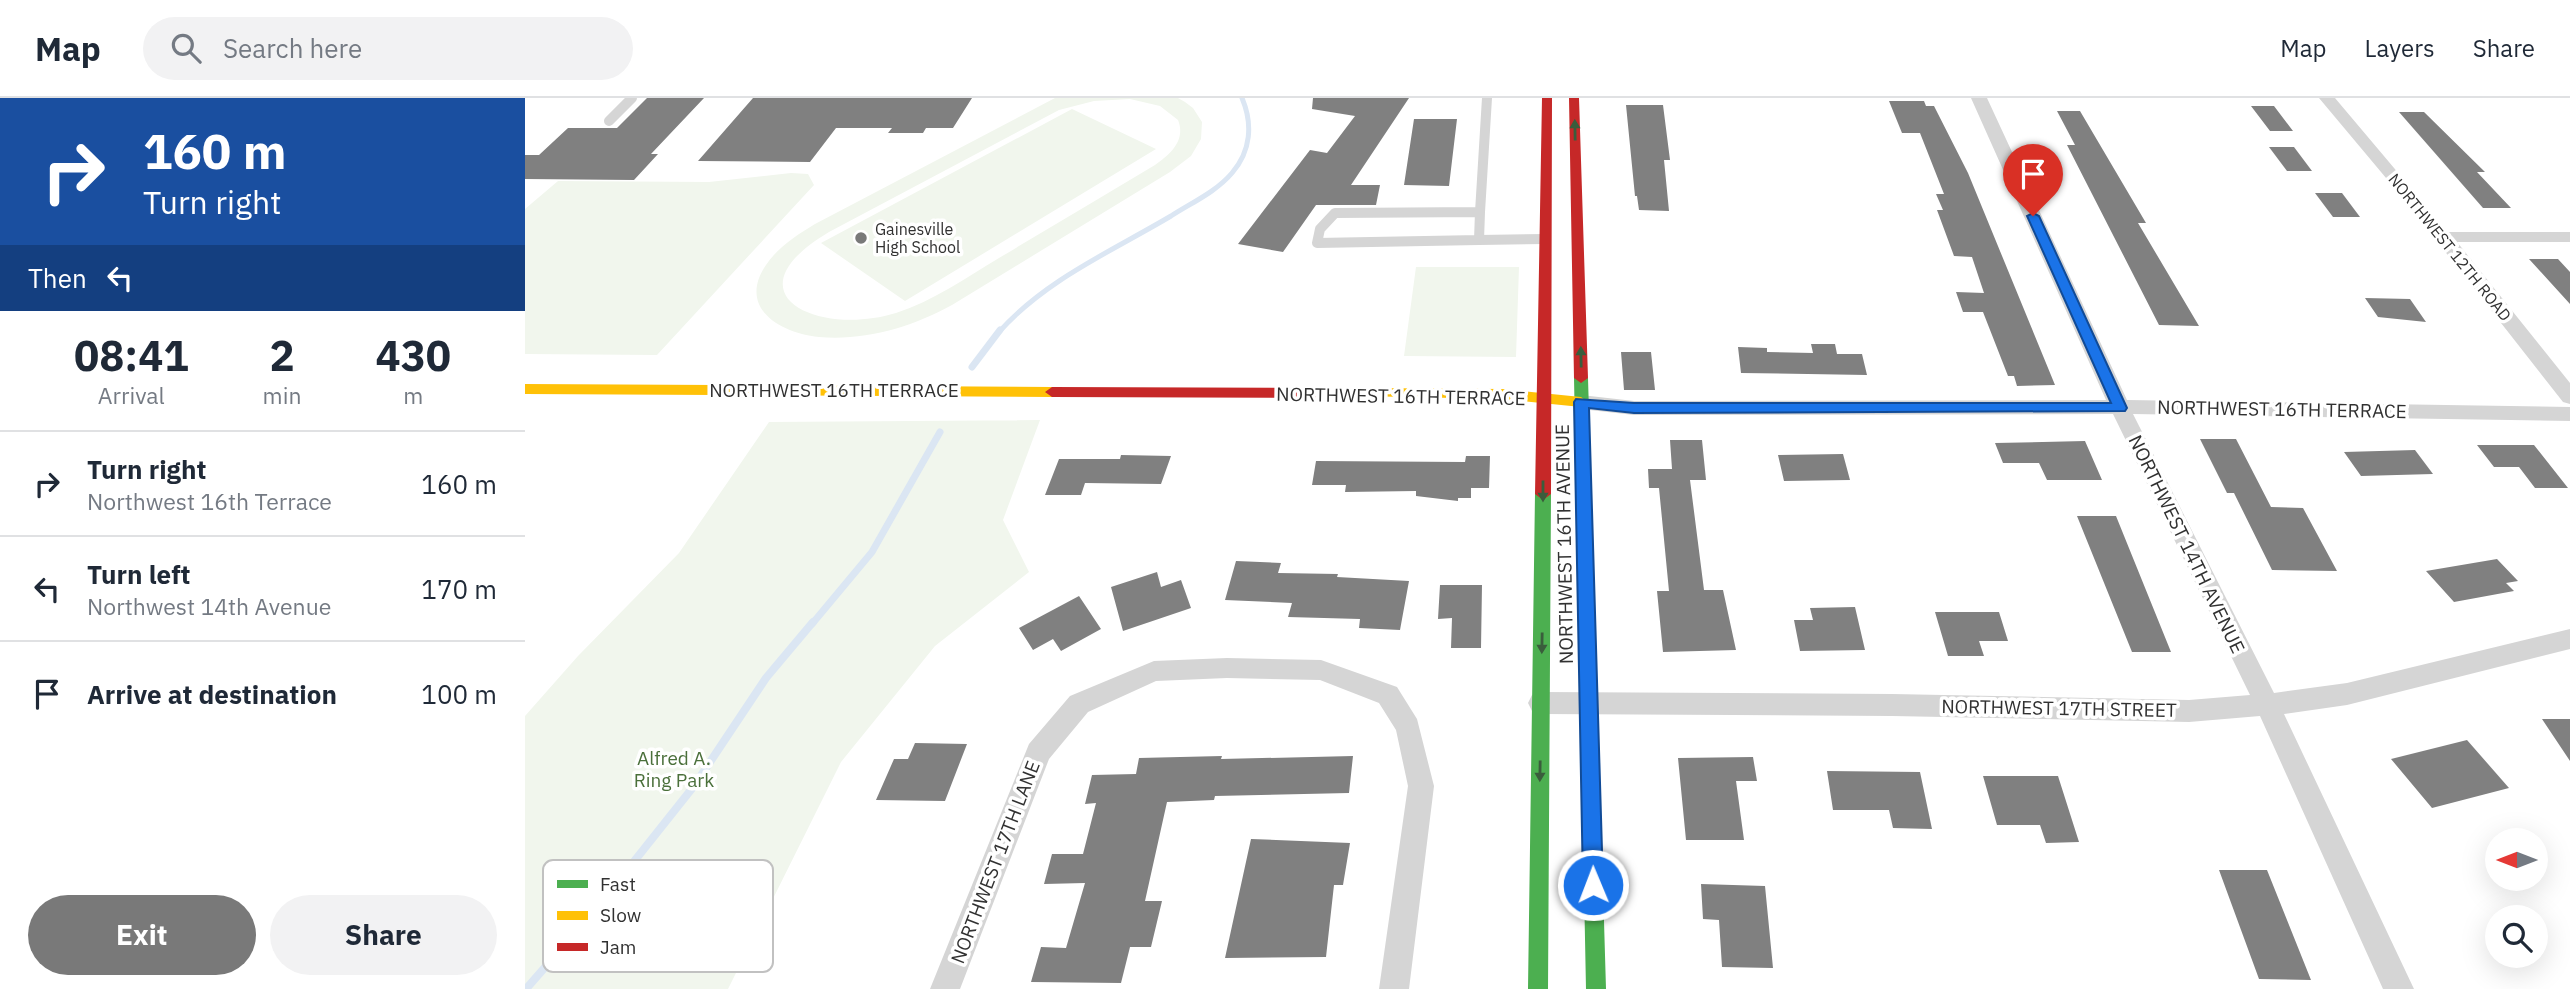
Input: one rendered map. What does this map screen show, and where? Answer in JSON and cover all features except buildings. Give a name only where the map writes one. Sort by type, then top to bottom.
[{"type":"main road","name":"NORTHWEST 16TH AVENUE","points":[[1538,989],[1548,98]]},
{"type":"main road","name":"NORTHWEST 16TH AVENUE","points":[[1574,98],[1596,989]]},
{"type":"main road","points":[[1547,173],[1576,176]]},
{"type":"main road","name":"NORTHWEST 16TH TERRACE","points":[[525,389],[1502,394],[1581,402]]},
{"type":"street","name":"NORTHWEST 14TH AVENUE","points":[[1979,98],[2120,408],[2267,705],[2399,989]]},
{"type":"street","name":"NORTHWEST 12TH ROAD","points":[[2327,98],[2444,237],[2570,397]]},
{"type":"street","points":[[2444,237],[2570,237]]},
{"type":"street","name":"NORTHWEST 16TH TERRACE","points":[[1581,402],[1634,408],[2120,408],[2570,414]]},
{"type":"street","name":"NORTHWEST 17TH STREET","points":[[1541,703],[2189,711],[2267,705],[2347,694],[2570,639]]},
{"type":"street","name":"NORTHWEST 17TH LANE","points":[[945,989],[1038,752],[1079,704],[1154,671],[1227,668],[1321,670],[1388,695],[1408,727],[1421,786],[1394,989]]},
{"type":"lane","points":[[609,121],[632,98]]},
{"type":"lane","points":[[1479,240],[1487,98]]},
{"type":"lane","points":[[1480,212],[1335,213],[1320,229],[1317,243],[1546,239]]},
{"type":"green space","points":[[1055,98],[1178,98],[1193,108],[1202,122],[1201,139],[1191,156],[1170,172],[952,305],[921,320],[888,331],[836,338],[804,335],[777,324],[760,306],[758,280],[766,265],[782,247],[815,224]],"holes":[[[1130,99],[1160,106],[1178,120],[1180,127],[1178,140],[1166,156],[936,296],[896,313],[866,319],[838,319],[813,314],[794,305],[784,291],[785,274],[799,254],[829,232],[1059,110],[1094,101]]]},
{"type":"green space","points":[[1072,109],[1156,149],[905,301],[821,243]]},
{"type":"green space","points":[[791,173],[808,174],[814,185],[657,355],[525,354],[525,209],[558,181],[709,182]]},
{"type":"green space","points":[[1416,267],[1519,267],[1516,357],[1404,356]]},
{"type":"green space","name":"Alfred A. Ring Park","points":[[1040,420],[1003,520],[1029,572],[935,646],[841,762],[773,899],[773,860],[543,860],[543,972],[736,972],[728,989],[525,989],[525,716],[578,656],[679,553],[769,422]]},
{"type":"waterway","points":[[999,332],[1037,297],[1058,282],[1203,197],[1226,180],[1243,156],[1248,137],[1248,118],[1242,98]]},
{"type":"waterway","points":[[972,367],[1000,330]]},
{"type":"waterway","points":[[812,624],[872,552],[940,432]]},
{"type":"waterway","points":[[635,860],[694,786],[766,678],[813,622]]},
{"type":"waterway","points":[[526,989],[543,970]]},
{"type":"traffic: fast","points":[[1581,378],[1596,989]]},
{"type":"traffic: fast","points":[[1538,989],[1543,494]]},
{"type":"traffic: slow","points":[[525,389],[1052,392]]},
{"type":"traffic: slow","points":[[1364,393],[1502,394],[1581,402]]},
{"type":"traffic: jam","points":[[1543,494],[1547,98]]},
{"type":"traffic: jam","points":[[1574,98],[1581,378]]},
{"type":"traffic: jam","points":[[1052,392],[1364,393]]},
{"type":"place","name":"Gainesville High School","points":[[861,238]]},
{"type":"route","points":[[1593,885],[1581,402],[1634,408],[2120,408],[2033,216]]}]
